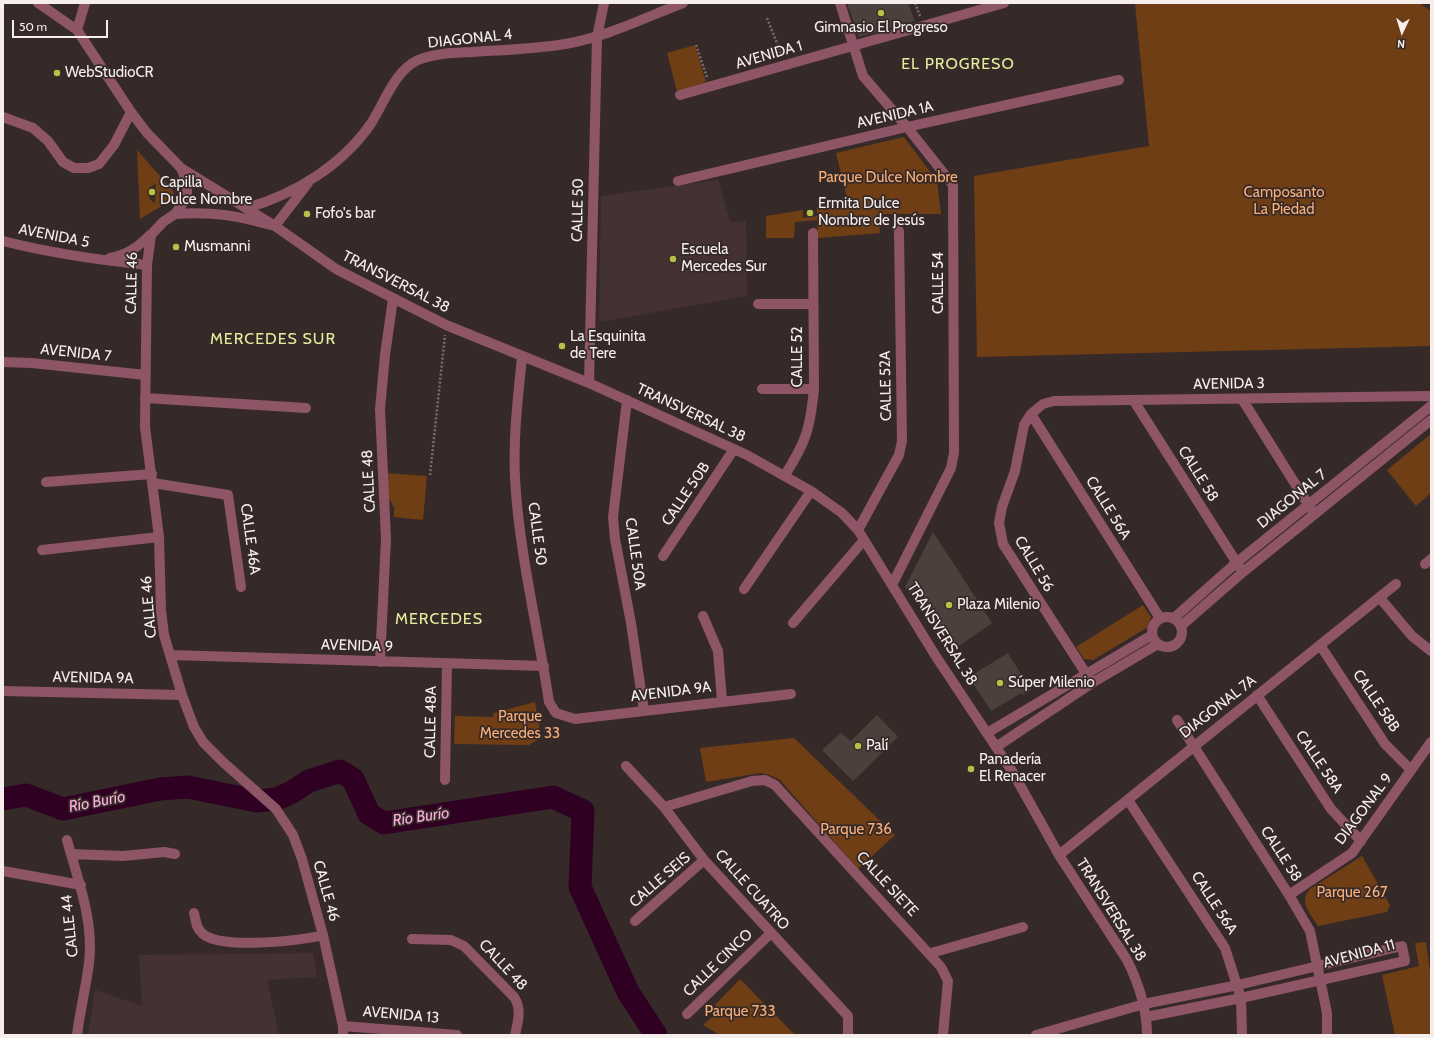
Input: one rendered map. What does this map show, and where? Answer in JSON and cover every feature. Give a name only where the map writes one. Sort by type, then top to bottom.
[{"type":"street","name":"TRANSVERSAL 38","points":[[38,3],[77,30],[131,112],[147,133],[181,168],[275,226],[336,268],[393,299],[446,325],[589,383],[734,449],[785,475],[842,513],[858,530],[936,655],[1012,771],[1059,855],[1127,960],[1144,1004],[1147,1035]]},
{"type":"street","points":[[77,30],[85,3]]},
{"type":"street","name":"CALLE 50","points":[[589,383],[597,37],[604,3]]},
{"type":"street","name":"DIAGONAL 4","points":[[247,208],[266,203],[309,182],[342,158],[358,141],[371,123],[398,78],[417,60],[442,54],[532,48],[566,44],[597,37],[682,3]]},
{"type":"street","name":"CALLE 54","points":[[840,3],[863,76],[907,127],[953,185],[954,453],[951,468],[892,585]]},
{"type":"street","name":"AVENIDA 1","points":[[680,95],[1004,3]]},
{"type":"street","name":"AVENIDA 1A","points":[[678,181],[907,127],[1119,80]]},
{"type":"street","points":[[3,117],[33,128],[48,141],[63,162],[74,168],[81,168],[99,164],[114,145],[131,112]]},
{"type":"street","name":"CALLE 46","points":[[181,168],[187,183],[187,193],[183,204],[175,214],[163,222],[151,235],[147,265],[145,427],[159,537],[161,610],[164,634],[182,695],[194,727],[203,742],[224,763],[262,795],[276,809],[292,835],[302,859],[323,935],[343,1030]]},
{"type":"street","name":"DIAGONAL 4","points":[[275,226],[309,182]]},
{"type":"street","points":[[175,214],[204,212],[230,214],[275,226]]},
{"type":"street","name":"CALLE 52A","points":[[858,530],[899,455],[902,441],[899,232]]},
{"type":"street","name":"CALLE 52","points":[[785,475],[801,450],[808,432],[814,389],[813,233]]},
{"type":"street","name":"AVENIDA 5","points":[[100,260],[122,256],[132,251],[151,235]]},
{"type":"street","name":"AVENIDA 5","points":[[3,241],[34,249],[100,260],[147,265]]},
{"type":"street","name":"CALLE 48","points":[[380,662],[385,509],[380,409],[385,355],[393,299]]},
{"type":"street","points":[[758,304],[813,304]]},
{"type":"street","name":"CALLE 50","points":[[522,357],[516,432],[515,477],[518,518],[549,702],[556,713]]},
{"type":"street","name":"AVENIDA 7","points":[[3,362],[32,363],[146,375]]},
{"type":"street","points":[[762,389],[814,389]]},
{"type":"street","name":"AVENIDA 3","points":[[1031,414],[1043,404],[1054,401],[1431,396]]},
{"type":"street","points":[[145,398],[306,408]]},
{"type":"street","points":[[1242,399],[1315,515]]},
{"type":"street","name":"CALLE 50A","points":[[627,400],[613,517],[615,539],[631,623],[644,711]]},
{"type":"street","name":"CALLE 58","points":[[1134,401],[1236,564],[1243,572]]},
{"type":"street","name":"DIAGONAL 7","points":[[1174,618],[1236,564],[1431,406]]},
{"type":"street","name":"CALLE 56A","points":[[1031,414],[1160,618]]},
{"type":"street","name":"CALLE 56","points":[[1031,414],[1024,425],[1015,471],[1002,507],[999,523],[1003,544],[1092,683]]},
{"type":"street","name":"DIAGONAL 7","points":[[1181,626],[1243,572],[1431,420]]},
{"type":"street","name":"CALLE 50B","points":[[663,556],[734,449]]},
{"type":"street","points":[[46,482],[152,478]]},
{"type":"street","name":"CALLE 46A","points":[[152,478],[228,495],[242,587]]},
{"type":"street","points":[[744,589],[811,491]]},
{"type":"street","points":[[42,550],[159,537]]},
{"type":"street","points":[[793,623],[864,540]]},
{"type":"street","name":"DIAGONAL 7A","points":[[1059,855],[1396,584]]},
{"type":"street","points":[[1380,598],[1412,636],[1431,651]]},
{"type":"street","points":[[703,616],[718,651],[722,701]]},
{"type":"street","points":[[1167,616],[1174,618],[1181,626],[1182,634],[1178,642],[1166,647],[1158,644],[1152,635],[1154,623],[1160,618],[1167,616]]},
{"type":"street","points":[[987,733],[1152,635]]},
{"type":"street","points":[[996,747],[1092,683],[1158,644]]},
{"type":"street","name":"CALLE 58B","points":[[1320,645],[1386,744],[1411,770]]},
{"type":"street","name":"AVENIDA 9","points":[[170,655],[544,666]]},
{"type":"street","name":"CALLE 48A","points":[[445,780],[447,664]]},
{"type":"street","name":"AVENIDA 9A","points":[[3,691],[182,695]]},
{"type":"street","name":"AVENIDA 9A","points":[[556,713],[575,719],[791,694]]},
{"type":"street","name":"CALLE 58A","points":[[1257,696],[1332,809],[1361,841]]},
{"type":"street","name":"CALLE 58","points":[[1177,720],[1289,895],[1310,931],[1327,1013],[1327,1035]]},
{"type":"street","name":"DIAGONAL 9","points":[[1289,895],[1352,853],[1431,742]]},
{"type":"street","name":"CALLE CUATRO","points":[[626,766],[664,807],[704,860],[770,934],[848,1016],[848,1035]]},
{"type":"street","name":"CALLE SIETE","points":[[664,807],[752,781],[764,780],[774,785],[942,967],[948,981],[943,1035]]},
{"type":"street","name":"CALLE 56A","points":[[1128,800],[1225,948],[1241,998],[1242,1035]]},
{"type":"street","name":"CALLE 44","points":[[68,840],[81,885],[88,917],[90,962],[77,1035]]},
{"type":"street","points":[[71,854],[123,856],[164,852],[175,854]]},
{"type":"street","name":"CALLE SEIS","points":[[635,921],[704,860]]},
{"type":"street","points":[[3,871],[81,885]]},
{"type":"street","points":[[194,914],[197,928],[203,935],[238,944],[309,939],[323,935]]},
{"type":"street","points":[[931,954],[1023,928]]},
{"type":"street","name":"CALLE CINCO","points":[[687,1014],[770,934]]},
{"type":"street","name":"CALLE 48","points":[[412,939],[451,940],[464,946],[514,997],[518,1004],[519,1012],[515,1035]]},
{"type":"street","name":"AVENIDA 11","points":[[1037,1035],[1144,1004],[1238,985],[1402,946],[1405,961],[1241,998],[1146,1017]]},
{"type":"street","name":"AVENIDA 13","points":[[343,1030],[457,1035]]},
{"type":"path","points":[[766,18],[786,65]]},
{"type":"path","points":[[696,45],[710,87]]},
{"type":"path","points":[[430,475],[446,325]]},
{"type":"shaded area","name":"Escuela Mercedes Sur","points":[[718,180],[730,222],[746,221],[747,296],[599,322],[601,196]]},
{"type":"shaded area","points":[[313,953],[317,977],[267,980],[279,1035],[88,1035],[95,990],[142,1006],[139,955]]},
{"type":"green space","name":"Camposanto La Piedad","points":[[1135,3],[1419,3],[1431,11],[1431,346],[977,357],[974,176],[1149,146]]},
{"type":"green space","points":[[695,45],[706,82],[677,91],[667,53]]},
{"type":"green space","name":"Parque Dulce Nombre","points":[[904,137],[937,181],[941,214],[879,214],[880,233],[818,238],[817,220],[795,222],[794,238],[766,238],[766,216],[803,210],[803,218],[817,216],[817,207],[848,202],[836,153]]},
{"type":"green space","points":[[137,150],[174,192],[173,199],[140,219]],"holes":[[[156,184],[155,203],[150,198],[149,192],[150,187]]]},
{"type":"green space","points":[[1431,434],[1431,493],[1416,506],[1387,470]]},
{"type":"green space","points":[[383,473],[427,476],[423,520],[394,517],[394,508],[384,488]]},
{"type":"green space","points":[[1143,605],[1151,617],[1148,627],[1093,660],[1084,659],[1076,647]]},
{"type":"green space","name":"Parque Mercedes 33","points":[[535,702],[541,737],[529,745],[454,744],[455,716],[493,717],[494,713]]},
{"type":"green space","name":"Parque 736","points":[[794,738],[895,835],[858,869],[780,780],[770,775],[761,773],[706,782],[700,748]]},
{"type":"green space","name":"Parque 267","points":[[1362,856],[1390,905],[1387,912],[1318,926],[1306,908],[1305,898],[1310,889]]},
{"type":"green space","points":[[1426,942],[1431,979],[1431,1035],[1395,1035],[1382,975],[1419,966],[1415,943]]},
{"type":"green space","name":"Parque 733","points":[[740,979],[795,1035],[720,1035],[703,1025],[717,1013],[715,1005]]},
{"type":"building","name":"Gimnasio El Progreso","points":[[847,3],[908,3],[915,21],[859,37]]},
{"type":"building","name":"Plaza Milenio","points":[[933,532],[992,623],[953,650],[905,587]]},
{"type":"building","name":"Súper Milenio","points":[[1008,653],[1031,690],[1022,695],[1021,693],[991,711],[969,677]]},
{"type":"building","name":"Palí","points":[[877,715],[898,737],[853,781],[822,750],[841,733],[851,741]]},
{"type":"waterway","name":"Río Burío","points":[[3,799],[26,795],[63,809],[160,789],[188,787],[257,801],[277,799],[292,792],[309,781],[340,771],[353,779],[369,814],[384,823],[553,797],[583,811],[580,887],[628,992],[656,1035]]},
{"type":"place","name":"Gimnasio El Progreso","points":[[881,13]]},
{"type":"place","name":"WebStudioCR","points":[[57,73]]},
{"type":"place","name":"Capilla Dulce Nombre","points":[[152,192]]},
{"type":"place","name":"Ermita Dulce Nombre de Jesús","points":[[810,213]]},
{"type":"place","name":"Fofo's bar","points":[[307,214]]},
{"type":"place","name":"Musmanni","points":[[176,247]]},
{"type":"place","name":"Escuela Mercedes Sur","points":[[673,259]]},
{"type":"place","name":"La Esquinita de Tere","points":[[562,346]]},
{"type":"place","name":"Plaza Milenio","points":[[949,605]]},
{"type":"place","name":"Súper Milenio","points":[[1000,683]]},
{"type":"place","name":"Palí","points":[[858,746]]},
{"type":"place","name":"Panadería El Renacer","points":[[971,769]]},
{"type":"district","name":"EL PROGRESO","points":[[958,64]]},
{"type":"district","name":"MERCEDES SUR","points":[[273,339]]},
{"type":"district","name":"MERCEDES","points":[[439,619]]}]
